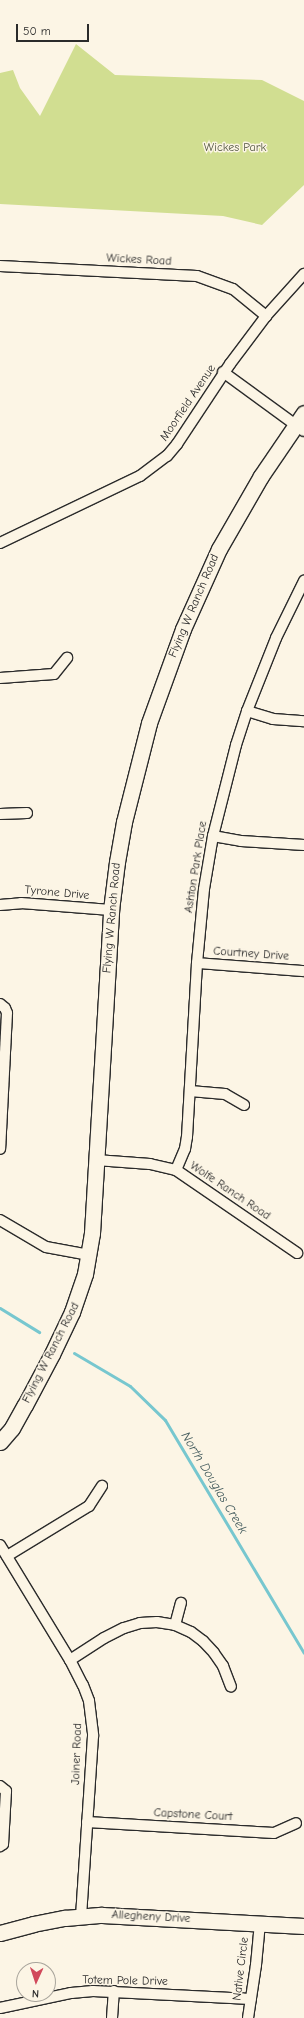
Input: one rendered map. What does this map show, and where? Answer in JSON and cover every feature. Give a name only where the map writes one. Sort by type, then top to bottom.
[{"type":"street","name":"Wickes Road","points":[[0,266],[197,276],[233,289],[266,316]]},
{"type":"street","name":"Moorfield Avenue","points":[[0,542],[149,470],[167,456],[177,444],[223,372],[266,316],[304,274]]},
{"type":"street","points":[[223,372],[301,423]]},
{"type":"street","name":"Flying W Ranch Road","points":[[0,1442],[12,1428],[63,1332],[81,1292],[89,1255],[111,910],[124,822],[139,759],[161,686],[182,629],[219,549],[261,476],[301,423]]},
{"type":"street","name":"Ashton Park Place","points":[[176,1170],[185,1149],[190,1091],[197,963],[204,889],[213,836],[236,745],[248,711],[276,638],[304,581]]},
{"type":"street","points":[[0,678],[54,674],[67,658]]},
{"type":"street","points":[[248,711],[273,719],[304,721]]},
{"type":"street","points":[[0,814],[27,813]]},
{"type":"street","points":[[213,836],[241,841],[304,845]]},
{"type":"street","name":"Tyrone Drive","points":[[0,905],[33,903],[111,910]]},
{"type":"street","name":"Courtney Drive","points":[[197,963],[304,971]]},
{"type":"street","points":[[0,1004],[5,1008],[6,1013],[0,1149]]},
{"type":"street","points":[[190,1091],[225,1094],[244,1105]]},
{"type":"street","name":"Wolfe Ranch Road","points":[[96,1160],[150,1164],[176,1170],[297,1253]]},
{"type":"street","points":[[0,1220],[46,1247],[89,1255]]},
{"type":"street","points":[[7,1556],[89,1506],[102,1486]]},
{"type":"street","name":"Joiner Road","points":[[0,1545],[70,1660],[83,1685],[89,1701],[93,1736],[81,1916]]},
{"type":"street","points":[[175,1625],[181,1603]]},
{"type":"street","points":[[70,1660],[104,1638],[124,1628],[157,1622],[175,1625],[191,1632],[214,1653],[223,1666],[231,1687]]},
{"type":"street","points":[[0,1786],[6,1791],[3,1844],[0,1846]]},
{"type":"street","name":"Capstone Court","points":[[87,1822],[274,1833],[296,1823]]},
{"type":"street","name":"Allegheny Drive","points":[[0,1933],[32,1924],[81,1916],[139,1916],[304,1926]]},
{"type":"street","name":"Native Circle","points":[[248,2018],[256,1965],[260,1924]]},
{"type":"street","points":[[112,2018],[114,1991]]},
{"type":"street","name":"Totem Pole Drive","points":[[0,2008],[71,1993],[114,1991],[251,1999]]},
{"type":"green space","name":"Wickes Park","points":[[76,44],[115,75],[262,80],[304,101],[304,185],[262,225],[223,216],[0,204],[0,73],[13,70],[20,88],[40,116]]},
{"type":"waterway","name":"North Douglas Creek","points":[[0,1308],[39,1332]]},
{"type":"waterway","name":"North Douglas Creek","points":[[74,1353],[130,1386],[165,1420],[304,1653]]}]
